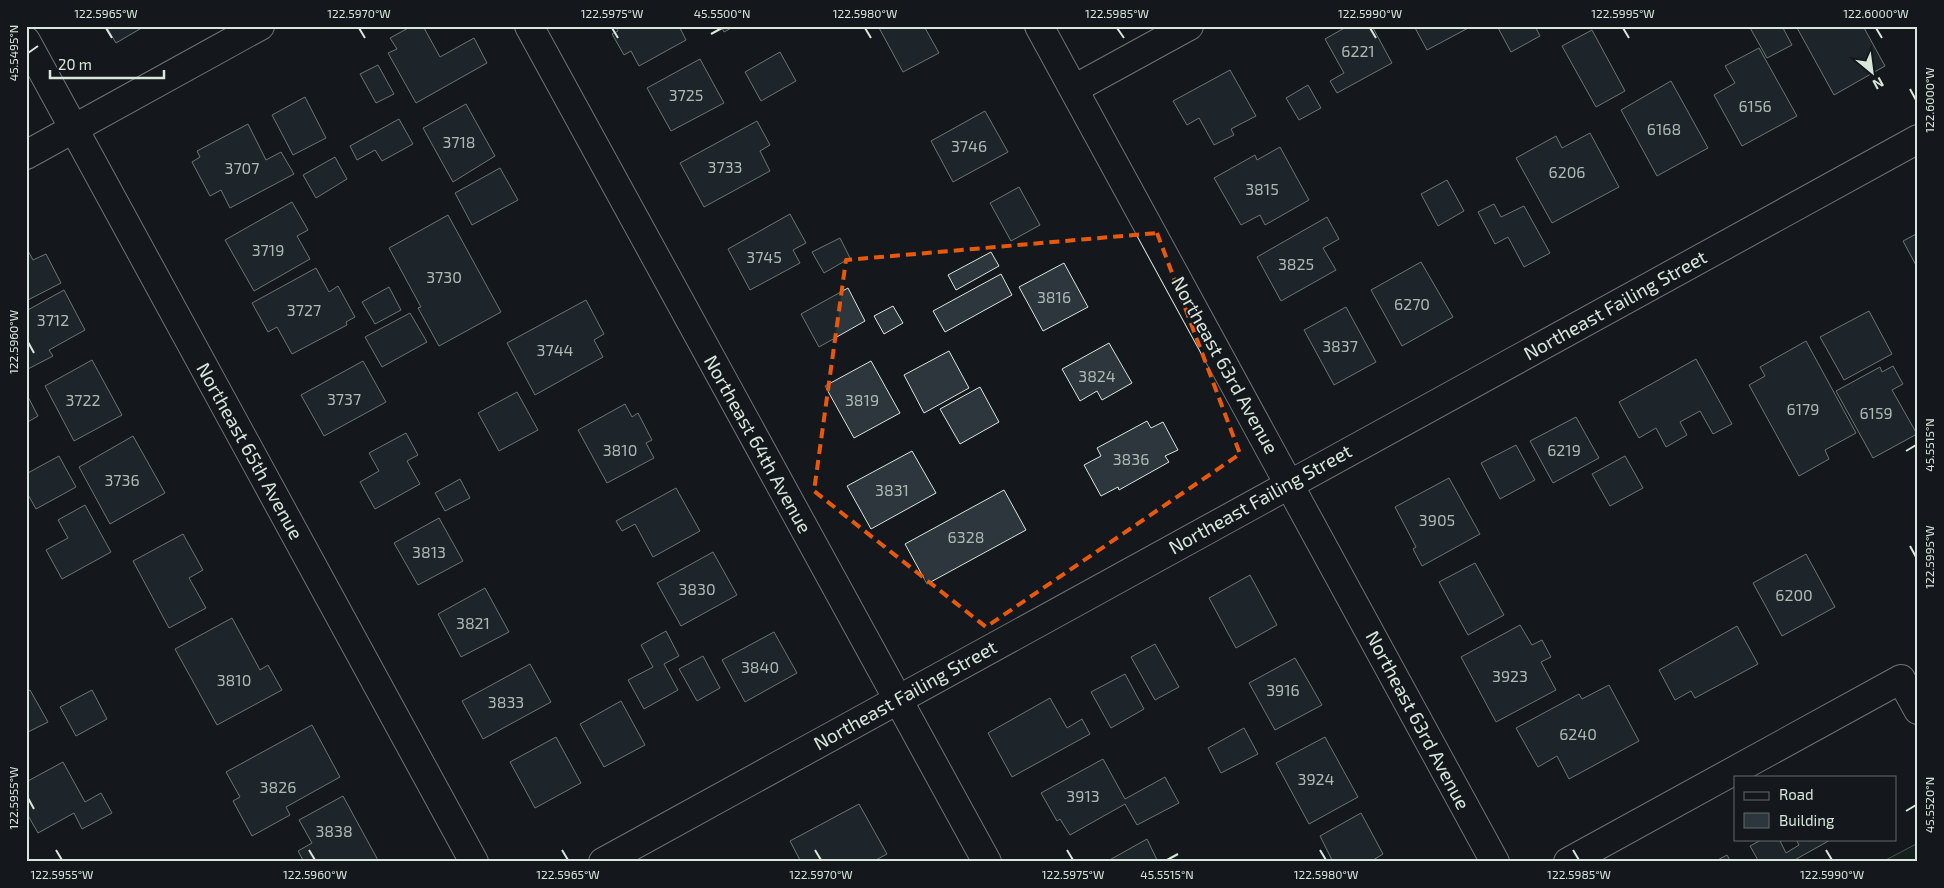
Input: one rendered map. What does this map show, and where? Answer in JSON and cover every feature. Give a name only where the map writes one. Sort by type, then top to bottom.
[{"type":"street","points":[[26,154],[260,26]]},
{"type":"street","name":"Northeast 64th Avenue","points":[[529,26],[986,862]]},
{"type":"street","name":"Northeast 63rd Avenue","points":[[1039,26],[1290,483],[1495,862]]},
{"type":"street","points":[[1074,89],[1189,26]]},
{"type":"street","name":"Northeast 65th Avenue","points":[[26,41],[474,862]]},
{"type":"street","name":"Northeast Failing Street","points":[[603,862],[1918,139]]},
{"type":"street","points":[[1568,862],[1901,679],[1918,710]]},
{"type":"highlighted area","points":[[1157,233],[1240,454],[986,627],[814,491],[846,260]]},
{"type":"green space","points":[[1918,843],[1918,862],[1882,862]]},
{"type":"building","points":[[106,26],[145,26],[116,43]]},
{"type":"building","points":[[412,26],[423,26],[440,57],[474,38],[487,63],[416,103],[388,53],[397,49],[390,38]]},
{"type":"building","points":[[615,26],[679,26],[686,40],[639,66],[631,51],[624,55],[612,34],[618,31]]},
{"type":"building","points":[[721,26],[735,26],[724,32]]},
{"type":"building","points":[[878,26],[924,26],[939,53],[903,72]]},
{"type":"building","points":[[1348,26],[1372,26],[1392,63],[1337,93],[1330,81],[1344,73],[1325,39]]},
{"type":"building","points":[[1414,26],[1472,26],[1427,50]]},
{"type":"building","points":[[1497,26],[1535,26],[1540,36],[1511,52]]},
{"type":"building","points":[[1749,26],[1782,26],[1792,45],[1767,58]]},
{"type":"building","points":[[1796,26],[1863,26],[1885,66],[1834,95]]},
{"type":"building","points":[[1592,30],[1625,91],[1596,107],[1562,46]]},
{"type":"building","points":[[1759,48],[1797,116],[1742,146],[1714,95],[1735,83],[1725,66]]},
{"type":"building","points":[[780,52],[796,81],[761,101],[745,72]]},
{"type":"building","points":[[700,59],[724,103],[671,131],[647,88]]},
{"type":"building","points":[[378,65],[394,94],[376,103],[360,74]]},
{"type":"building","points":[[1230,70],[1256,116],[1231,129],[1234,135],[1214,145],[1199,118],[1187,125],[1173,101]]},
{"type":"building","points":[[1671,81],[1708,148],[1657,176],[1621,110]]},
{"type":"building","points":[[1308,85],[1321,108],[1299,120],[1286,98]]},
{"type":"building","points":[[305,97],[326,138],[293,155],[272,115]]},
{"type":"building","points":[[466,104],[495,156],[453,182],[423,128]]},
{"type":"building","points":[[985,111],[1008,152],[953,182],[931,141]]},
{"type":"building","points":[[399,119],[413,144],[382,161],[375,150],[357,160],[350,146]]},
{"type":"building","points":[[757,121],[770,145],[760,151],[770,171],[704,207],[680,163]]},
{"type":"building","points":[[248,124],[266,160],[281,152],[294,174],[230,208],[221,190],[210,196],[192,162],[200,157],[197,151]]},
{"type":"building","points":[[1590,133],[1619,187],[1552,223],[1516,158],[1556,136],[1562,148]]},
{"type":"building","points":[[1280,147],[1309,200],[1265,225],[1260,215],[1241,225],[1214,178],[1255,155],[1257,160]]},
{"type":"building","points":[[335,157],[347,179],[316,198],[303,175]]},
{"type":"building","points":[[500,168],[518,200],[472,225],[455,193]]},
{"type":"building","points":[[1447,180],[1464,211],[1438,226],[1421,194]]},
{"type":"building","points":[[1019,187],[1040,225],[1011,241],[990,203]]},
{"type":"building","points":[[292,202],[308,230],[297,236],[310,259],[254,291],[225,240]]},
{"type":"building","points":[[1494,204],[1501,217],[1524,206],[1550,253],[1524,267],[1508,237],[1495,244],[1478,212]]},
{"type":"building","points":[[790,214],[806,243],[793,250],[800,263],[750,290],[728,249]]},
{"type":"building","points":[[448,215],[501,312],[439,346],[418,308],[421,307],[389,248]]},
{"type":"building","points":[[1327,217],[1339,239],[1323,248],[1336,270],[1281,301],[1257,257]]},
{"type":"building","points":[[1918,233],[1918,269],[1903,241]]},
{"type":"building","points":[[840,238],[850,258],[824,273],[812,252]]},
{"type":"building","points":[[26,247],[33,260],[46,254],[61,283],[26,301]]},
{"type":"building","points":[[991,252],[999,266],[956,290],[948,275]]},
{"type":"building","points":[[1421,262],[1453,317],[1402,346],[1371,290]]},
{"type":"building","points":[[1064,263],[1088,307],[1043,331],[1019,287]]},
{"type":"building","points":[[316,268],[329,292],[338,286],[355,317],[346,322],[347,325],[292,354],[277,327],[268,332],[252,303]]},
{"type":"building","points":[[1001,274],[1012,295],[945,332],[933,311]]},
{"type":"building","points":[[389,287],[401,310],[375,324],[362,302]]},
{"type":"building","points":[[848,288],[865,321],[819,347],[801,314]]},
{"type":"building","points":[[64,290],[85,330],[49,350],[53,356],[26,370],[26,311]]},
{"type":"building","points":[[586,300],[604,334],[594,340],[603,357],[535,395],[507,343]]},
{"type":"building","points":[[893,306],[903,323],[884,334],[874,316]]},
{"type":"building","points":[[1346,307],[1376,362],[1334,385],[1304,330]]},
{"type":"building","points":[[1869,311],[1892,354],[1844,380],[1820,337]]},
{"type":"building","points":[[410,313],[427,342],[382,367],[365,337]]},
{"type":"building","points":[[1806,341],[1856,433],[1825,450],[1829,459],[1799,476],[1749,385],[1765,376],[1760,367]]},
{"type":"building","points":[[1109,343],[1132,383],[1102,400],[1097,391],[1080,401],[1062,369]]},
{"type":"building","points":[[949,351],[969,388],[924,413],[904,375]]},
{"type":"building","points":[[1696,359],[1732,424],[1713,434],[1700,411],[1680,422],[1687,435],[1666,447],[1656,428],[1639,438],[1619,402]]},
{"type":"building","points":[[92,360],[122,415],[74,441],[45,386]]},
{"type":"building","points":[[363,361],[386,402],[324,436],[301,395]]},
{"type":"building","points":[[871,361],[900,413],[854,438],[825,386]]},
{"type":"building","points":[[1893,366],[1903,384],[1892,390],[1917,434],[1873,458],[1836,391],[1880,367],[1882,372]]},
{"type":"building","points":[[980,387],[999,422],[960,444],[940,409]]},
{"type":"building","points":[[517,392],[538,430],[499,451],[478,413]]},
{"type":"building","points":[[26,393],[38,416],[26,423]]},
{"type":"building","points":[[625,404],[632,417],[638,413],[652,440],[646,443],[654,458],[607,483],[578,430]]},
{"type":"building","points":[[1576,417],[1599,458],[1553,483],[1530,441]]},
{"type":"building","points":[[1147,421],[1151,428],[1163,422],[1178,450],[1165,456],[1169,462],[1119,490],[1118,487],[1101,496],[1084,465],[1101,456],[1097,448]]},
{"type":"building","points":[[406,433],[418,455],[407,461],[420,484],[375,509],[360,482],[379,471],[369,453]]},
{"type":"building","points":[[133,436],[165,493],[110,524],[79,467]]},
{"type":"building","points":[[1516,445],[1535,480],[1500,499],[1481,463]]},
{"type":"building","points":[[912,451],[936,493],[871,529],[847,486]]},
{"type":"building","points":[[59,456],[76,487],[36,509],[26,491],[26,474]]},
{"type":"building","points":[[1625,456],[1643,488],[1610,506],[1592,474]]},
{"type":"building","points":[[1449,478],[1480,534],[1422,566],[1413,549],[1416,547],[1395,507]]},
{"type":"building","points":[[460,479],[470,498],[445,511],[435,493]]},
{"type":"building","points":[[676,488],[700,531],[653,557],[635,524],[622,531],[616,521]]},
{"type":"building","points":[[1004,490],[1026,530],[927,584],[905,544]]},
{"type":"building","points":[[85,505],[111,552],[62,579],[46,550],[68,538],[58,520]]},
{"type":"building","points":[[439,518],[463,561],[418,585],[394,543]]},
{"type":"building","points":[[183,534],[203,570],[189,578],[206,608],[169,628],[133,561]]},
{"type":"building","points":[[713,552],[737,595],[681,626],[657,583]]},
{"type":"building","points":[[1806,554],[1835,607],[1782,636],[1753,583]]},
{"type":"building","points":[[1475,563],[1504,615],[1468,635],[1439,582]]},
{"type":"building","points":[[1250,575],[1277,625],[1236,648],[1209,598]]},
{"type":"building","points":[[485,588],[509,632],[461,657],[438,614]]},
{"type":"building","points":[[232,618],[260,670],[268,665],[282,690],[217,725],[175,649]]},
{"type":"building","points":[[1520,625],[1532,645],[1542,640],[1551,657],[1541,662],[1556,690],[1496,722],[1461,657]]},
{"type":"building","points":[[1737,626],[1758,664],[1695,698],[1691,691],[1675,700],[1659,670]]},
{"type":"building","points":[[666,631],[679,656],[664,664],[678,690],[644,709],[628,680],[653,667],[641,645]]},
{"type":"building","points":[[774,632],[797,673],[745,702],[722,660]]},
{"type":"building","points":[[1155,644],[1179,687],[1155,700],[1131,657]]},
{"type":"building","points":[[703,656],[720,688],[697,701],[679,669]]},
{"type":"building","points":[[1295,658],[1322,705],[1275,730],[1249,683]]},
{"type":"building","points":[[530,664],[551,702],[483,739],[462,701]]},
{"type":"building","points":[[1125,674],[1144,709],[1111,728],[1091,692]]},
{"type":"building","points":[[1609,685],[1639,741],[1569,779],[1557,756],[1538,767],[1516,728],[1579,694],[1582,699]]},
{"type":"building","points":[[30,690],[48,722],[26,733],[26,692]]},
{"type":"building","points":[[92,690],[107,719],[76,736],[60,707]]},
{"type":"building","points":[[1050,698],[1067,728],[1082,719],[1090,734],[1012,777],[988,733]]},
{"type":"building","points":[[621,701],[645,745],[604,767],[580,724]]},
{"type":"building","points":[[312,725],[340,777],[286,807],[290,815],[252,836],[233,801],[240,797],[226,772]]},
{"type":"building","points":[[1244,728],[1258,754],[1221,773],[1208,748]]},
{"type":"building","points":[[556,737],[581,783],[535,808],[510,762]]},
{"type":"building","points":[[1325,737],[1358,797],[1309,824],[1276,763]]},
{"type":"building","points":[[1103,759],[1125,799],[1165,777],[1179,803],[1137,825],[1125,804],[1070,835],[1060,819],[1057,821],[1041,793]]},
{"type":"building","points":[[63,762],[85,802],[101,793],[112,813],[82,829],[74,813],[38,833],[26,812],[26,782]]},
{"type":"building","points":[[343,796],[379,862],[304,862],[298,851],[312,843],[299,820]]},
{"type":"building","points":[[859,804],[887,854],[872,862],[801,862],[790,841]]},
{"type":"building","points":[[1361,813],[1383,854],[1370,862],[1333,862],[1320,836]]},
{"type":"building","points":[[1147,839],[1158,862],[1106,862]]},
{"type":"building","points":[[1761,840],[1780,840],[1786,853],[1799,845],[1796,840],[1830,840],[1791,862],[1759,862],[1750,846]]},
{"type":"building","points":[[1727,855],[1731,862],[1714,862]]}]
